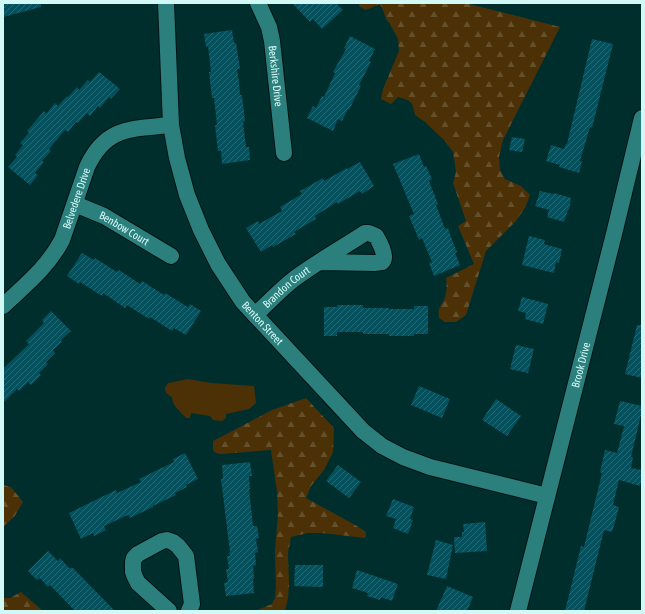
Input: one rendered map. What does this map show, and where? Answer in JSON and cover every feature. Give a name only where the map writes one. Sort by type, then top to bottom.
[{"type":"street","name":"Benton Street","points":[[166,3],[171,125],[177,158],[187,195],[201,230],[218,264],[243,302],[363,431],[382,446],[403,457],[430,467],[547,496]]},
{"type":"street","name":"Berkshire Drive","points":[[258,3],[269,27],[272,41],[284,153]]},
{"type":"street","name":"Brook Drive","points":[[518,611],[642,118]]},
{"type":"street","name":"Belvedere Drive","points":[[3,306],[50,260],[56,251],[62,240],[87,167],[92,156],[97,150],[107,140],[120,132],[171,125]]},
{"type":"street","name":"Benbow Court","points":[[75,204],[104,216],[171,256]]},
{"type":"street","name":"Brandon Court","points":[[255,315],[284,287],[320,262]]},
{"type":"street","points":[[168,611],[138,583],[135,578],[133,567],[134,558],[138,554],[162,541],[167,540],[178,546],[186,556],[192,604],[189,611]]},
{"type":"green space","points":[[359,3],[465,3],[560,27],[503,140],[499,157],[500,170],[505,179],[521,186],[530,195],[525,208],[516,221],[486,251],[466,315],[456,322],[445,322],[439,318],[439,309],[446,292],[446,278],[474,264],[458,226],[466,221],[453,183],[456,172],[453,152],[444,140],[425,122],[415,115],[411,102],[398,97],[391,104],[381,99],[383,89],[399,51],[398,39],[386,19],[380,4],[366,10],[360,7]]},
{"type":"green space","points":[[188,379],[211,383],[254,386],[256,403],[249,409],[226,414],[226,418],[222,421],[213,420],[210,416],[191,413],[190,418],[186,418],[175,406],[172,397],[167,394],[165,388],[168,383]]},
{"type":"green space","points":[[306,398],[334,428],[333,452],[324,470],[311,486],[306,498],[366,532],[365,538],[322,533],[308,533],[291,537],[288,553],[288,598],[285,611],[255,611],[272,604],[275,598],[275,551],[278,513],[277,492],[271,450],[221,454],[216,453],[213,450],[213,441],[272,410]]},
{"type":"green space","points":[[3,485],[11,487],[23,502],[14,517],[3,527]]},
{"type":"green space","points":[[21,592],[43,611],[3,611],[3,598],[10,598]]},
{"type":"building","points":[[3,3],[41,3],[41,7],[3,17]]},
{"type":"building","points":[[292,3],[336,3],[343,10],[322,29],[313,19],[310,22]]},
{"type":"building","points":[[232,30],[234,43],[236,43],[240,69],[237,69],[245,121],[243,122],[246,147],[249,147],[250,160],[222,164],[221,151],[218,151],[214,98],[212,98],[209,72],[211,72],[208,46],[206,47],[204,34]]},
{"type":"building","points":[[350,36],[375,49],[369,61],[371,62],[359,85],[361,86],[349,110],[348,109],[342,121],[338,119],[333,131],[307,118],[313,106],[316,108],[322,96],[324,97],[335,73],[333,72],[346,49],[344,48]]},
{"type":"building","points":[[592,39],[613,44],[592,128],[590,127],[580,161],[582,161],[579,173],[546,161],[551,145],[564,149],[567,144]]},
{"type":"building","points":[[99,72],[120,89],[111,99],[109,97],[100,108],[98,106],[90,116],[87,113],[78,123],[76,122],[68,132],[65,130],[49,149],[51,151],[42,161],[44,162],[35,173],[38,175],[30,185],[8,167],[17,157],[15,155],[23,145],[20,143],[29,133],[27,131],[44,111],[46,114],[55,103],[58,106],[77,87],[79,90],[88,80],[90,82]]},
{"type":"building","points":[[512,137],[525,139],[522,152],[509,150]]},
{"type":"building","points":[[419,154],[424,167],[426,166],[432,179],[429,181],[438,204],[436,205],[445,229],[448,228],[460,265],[434,276],[429,263],[432,262],[422,238],[419,240],[409,216],[414,214],[393,164]]},
{"type":"building","points":[[360,162],[374,186],[362,194],[360,191],[338,204],[337,202],[315,216],[316,219],[294,232],[296,234],[261,252],[246,228],[258,221],[259,224],[282,211],[280,207],[302,194],[300,191],[323,178],[324,181]]},
{"type":"building","points":[[540,191],[571,198],[569,210],[564,222],[547,217],[549,210],[535,206]]},
{"type":"building","points":[[529,236],[545,240],[544,244],[562,249],[559,263],[556,262],[554,273],[522,265]]},
{"type":"building","points":[[82,253],[94,260],[95,258],[117,272],[119,270],[140,284],[142,281],[164,295],[165,293],[188,307],[190,304],[201,311],[186,335],[174,328],[172,331],[127,305],[125,308],[103,293],[102,296],[80,282],[79,284],[67,276]]},
{"type":"building","points":[[522,297],[548,304],[543,324],[525,319],[526,313],[518,311]]},
{"type":"building","points":[[337,305],[363,305],[363,308],[389,309],[414,309],[414,306],[428,306],[428,334],[414,334],[414,336],[389,336],[389,334],[363,334],[363,332],[337,332],[337,336],[324,336],[324,307],[337,307]]},
{"type":"building","points":[[51,311],[71,331],[53,350],[55,353],[46,362],[48,364],[39,373],[41,375],[31,385],[28,382],[19,391],[17,389],[3,403],[3,369],[29,344],[26,341],[44,323],[42,320]]},
{"type":"building","points":[[637,325],[642,325],[642,378],[625,374]]},
{"type":"building","points":[[516,345],[534,349],[528,373],[510,369]]},
{"type":"building","points":[[419,386],[450,399],[442,418],[411,405]]},
{"type":"building","points":[[496,399],[521,416],[507,436],[482,420]]},
{"type":"building","points":[[620,401],[642,406],[631,457],[633,457],[631,468],[642,470],[640,486],[619,480],[613,505],[619,507],[615,522],[612,532],[604,530],[584,611],[565,611],[581,546],[584,547],[602,473],[600,472],[605,450],[617,453],[624,426],[614,424]]},
{"type":"building","points":[[185,453],[198,479],[175,493],[176,495],[153,507],[130,518],[128,515],[104,526],[106,530],[94,536],[93,533],[81,539],[69,513],[116,490],[117,493],[141,482],[139,479],[174,462],[173,459]]},
{"type":"building","points":[[250,462],[252,476],[249,476],[249,489],[253,526],[257,526],[259,538],[256,539],[258,552],[255,553],[256,565],[253,566],[254,593],[226,596],[224,583],[228,582],[226,569],[229,569],[227,556],[230,556],[230,552],[221,479],[223,479],[222,465]]},
{"type":"building","points":[[338,465],[361,482],[349,498],[326,481]]},
{"type":"building","points":[[393,499],[414,507],[410,519],[413,520],[408,534],[393,528],[396,519],[386,516]]},
{"type":"building","points":[[485,522],[487,551],[455,553],[454,537],[462,537],[462,532],[464,532],[463,524]]},
{"type":"building","points":[[436,540],[453,545],[446,579],[427,575]]},
{"type":"building","points":[[48,551],[58,561],[60,558],[69,568],[73,568],[115,611],[75,611],[50,585],[48,587],[40,578],[37,580],[28,571]]},
{"type":"building","points":[[295,565],[323,565],[323,587],[294,586]]},
{"type":"building","points":[[357,570],[398,584],[392,601],[381,597],[380,600],[367,596],[368,593],[352,588]]},
{"type":"building","points":[[447,586],[473,597],[467,611],[436,611]]}]
